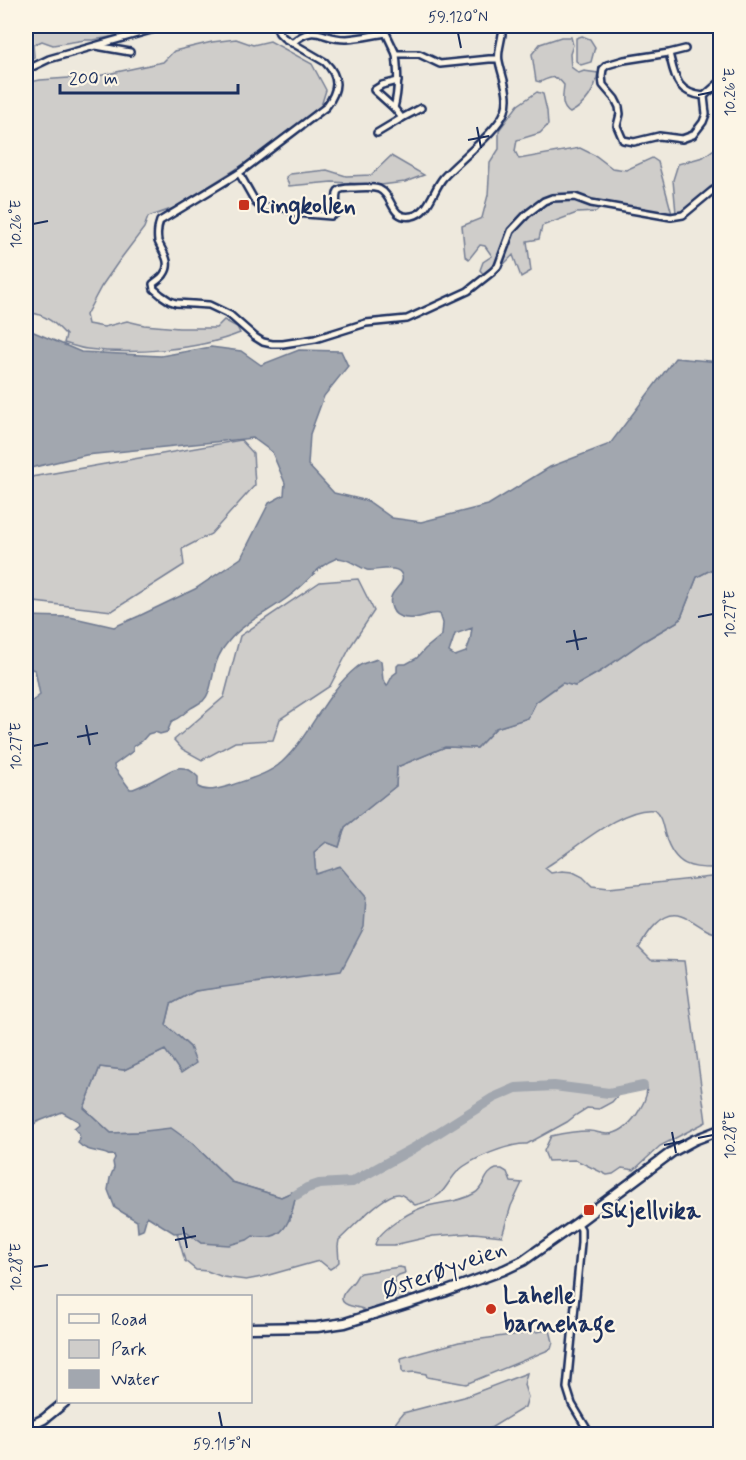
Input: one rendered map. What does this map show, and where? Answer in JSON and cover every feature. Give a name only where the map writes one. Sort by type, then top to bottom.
[{"type":"main road","name":"Østerøyveien","points":[[252,1328],[330,1326],[374,1315],[514,1266],[578,1223],[672,1152],[720,1130]]},
{"type":"main road","points":[[26,1428],[44,1419],[62,1403]]},
{"type":"street","points":[[26,70],[49,59],[165,26]]},
{"type":"street","points":[[276,26],[284,38],[330,66],[336,80],[333,98],[326,107],[239,173],[160,221],[158,240],[165,252],[166,269],[164,275],[153,284],[154,289],[161,295],[176,303],[209,305],[230,315],[263,342],[283,344],[315,339],[366,323],[407,319],[468,291],[498,266],[506,239],[511,231],[527,214],[552,198],[575,197],[591,203],[671,217],[682,215],[720,186]]},
{"type":"street","points":[[292,43],[310,32],[346,39],[386,33],[396,54],[398,81],[394,108]]},
{"type":"street","points":[[239,173],[256,203],[261,207],[285,208],[295,213],[331,216],[337,209],[339,190],[368,188],[378,189],[383,193],[398,213],[405,216],[417,214],[424,209],[442,180],[488,134],[506,110],[505,84],[498,59],[502,34]]},
{"type":"street","points":[[96,46],[130,52]]},
{"type":"street","points":[[685,50],[624,60],[607,65],[603,69],[603,85],[619,107],[617,126],[623,140],[634,142],[659,136],[682,139],[693,135],[706,114],[704,96]]},
{"type":"street","points":[[669,53],[674,74],[681,87],[692,95],[704,96],[720,82]]},
{"type":"street","points":[[396,54],[419,54],[440,64],[498,59]]},
{"type":"street","points":[[398,81],[382,85],[374,90],[402,118]]},
{"type":"street","points":[[377,133],[421,108]]},
{"type":"street","points":[[578,1223],[581,1229],[581,1243],[567,1388],[572,1404],[590,1434]]},
{"type":"street","points":[[696,1434],[720,1433]]},
{"type":"green space","points":[[26,26],[135,26],[116,36],[93,40],[53,45],[42,41],[33,45],[34,57],[26,64]]},
{"type":"green space","points":[[582,36],[590,39],[595,47],[591,62],[581,65],[576,61],[576,38]]},
{"type":"green space","points":[[561,37],[571,37],[573,45],[570,54],[571,67],[579,73],[584,71],[598,73],[589,96],[570,113],[563,104],[564,85],[558,79],[536,81],[532,54],[540,44]]},
{"type":"green space","points":[[236,39],[253,45],[270,41],[312,64],[326,90],[321,106],[246,163],[174,208],[148,217],[144,228],[101,287],[86,315],[88,324],[104,327],[127,321],[179,328],[216,328],[224,320],[237,327],[240,333],[205,344],[165,350],[105,351],[84,349],[64,343],[66,335],[50,321],[32,313],[26,318],[26,83],[98,76],[163,62],[174,51]]},
{"type":"green space","points":[[537,92],[543,94],[548,125],[540,133],[517,140],[515,151],[519,159],[580,148],[612,168],[626,170],[652,158],[658,162],[672,214],[669,216],[582,200],[582,204],[601,207],[596,212],[577,213],[542,226],[539,239],[527,241],[531,271],[521,277],[513,255],[490,278],[480,270],[483,262],[492,256],[485,246],[480,245],[469,259],[465,256],[462,226],[482,218],[488,195],[490,163],[499,149],[499,130],[518,105]]},
{"type":"green space","points":[[720,145],[720,182],[713,185],[690,211],[676,213],[673,180],[678,164],[703,157]]},
{"type":"green space","points":[[391,156],[424,175],[405,182],[381,185],[332,182],[289,186],[286,177],[290,174],[327,170],[346,176],[371,175]]},
{"type":"green space","points":[[241,440],[253,453],[255,485],[211,534],[182,549],[184,565],[112,611],[26,601],[26,478]]},
{"type":"green space","points":[[720,565],[720,868],[701,868],[679,860],[669,846],[657,813],[654,810],[643,810],[605,826],[545,868],[551,873],[573,872],[583,877],[592,886],[609,888],[720,876],[720,935],[685,917],[668,916],[656,924],[639,948],[651,960],[684,961],[706,1122],[660,1146],[634,1170],[622,1168],[607,1175],[576,1160],[548,1161],[544,1151],[551,1136],[584,1131],[612,1134],[624,1128],[631,1121],[644,1102],[647,1088],[617,1090],[618,1095],[612,1102],[599,1109],[587,1108],[527,1144],[501,1149],[464,1166],[440,1194],[431,1200],[415,1205],[399,1194],[385,1199],[339,1240],[339,1262],[330,1269],[320,1261],[246,1280],[196,1270],[185,1261],[177,1233],[186,1232],[201,1243],[253,1236],[290,1220],[296,1195],[292,1192],[281,1197],[232,1182],[192,1143],[137,1132],[111,1133],[84,1108],[100,1067],[124,1070],[165,1050],[190,1047],[166,1025],[171,1004],[195,991],[220,987],[315,874],[314,852],[326,842],[339,847],[345,827],[396,786],[397,767],[445,747],[477,748],[496,728],[528,718],[536,702],[563,683],[575,686],[680,620],[697,577]]},
{"type":"green space","points":[[358,579],[374,611],[352,644],[330,686],[280,719],[273,740],[235,742],[202,760],[182,749],[174,740],[224,697],[240,636],[320,582]]},
{"type":"green space","points":[[496,1169],[507,1172],[511,1182],[522,1183],[511,1206],[502,1236],[474,1233],[433,1236],[394,1245],[375,1245],[381,1234],[415,1210],[462,1199],[475,1193],[489,1174]]},
{"type":"green space","points":[[404,1268],[405,1273],[395,1278],[396,1287],[404,1294],[415,1296],[363,1315],[363,1309],[350,1306],[342,1300],[344,1293],[360,1273]]},
{"type":"green space","points":[[550,1330],[553,1342],[551,1349],[466,1384],[427,1377],[426,1374],[402,1371],[401,1358],[459,1342]]},
{"type":"green space","points":[[527,1373],[524,1385],[528,1397],[525,1407],[481,1434],[379,1434],[390,1429],[403,1413],[464,1397]]},
{"type":"water","points":[[29,330],[81,352],[161,356],[211,347],[241,351],[261,365],[299,350],[341,351],[348,366],[324,396],[310,434],[308,465],[334,493],[368,501],[392,518],[421,522],[488,505],[550,467],[610,444],[675,358],[720,362],[720,565],[697,577],[680,620],[575,686],[562,683],[536,702],[528,718],[496,728],[477,748],[445,747],[397,767],[396,786],[345,827],[339,847],[326,842],[314,852],[316,874],[340,866],[366,897],[364,927],[341,971],[195,991],[171,1004],[166,1025],[190,1047],[196,1063],[181,1073],[165,1050],[124,1070],[100,1067],[84,1108],[111,1133],[171,1128],[192,1143],[232,1182],[281,1197],[292,1192],[296,1195],[284,1228],[272,1236],[253,1236],[229,1245],[201,1243],[186,1232],[174,1233],[147,1216],[143,1230],[138,1232],[137,1221],[115,1208],[108,1190],[114,1168],[114,1155],[81,1146],[78,1143],[79,1134],[74,1128],[79,1124],[78,1121],[62,1112],[37,1122],[26,1131],[26,706],[40,695],[35,670],[26,668],[26,616],[70,617],[114,627],[195,589],[241,558],[269,503],[284,495],[285,483],[272,452],[253,438],[86,455],[26,469],[26,331]],"holes":[[[337,558],[367,570],[392,569],[400,572],[401,583],[390,600],[394,612],[405,618],[440,614],[443,623],[442,635],[417,658],[406,664],[399,664],[397,672],[387,686],[383,680],[381,661],[377,659],[358,666],[335,689],[292,751],[282,762],[265,773],[223,787],[206,790],[198,787],[198,777],[192,772],[177,768],[130,789],[114,765],[133,751],[133,747],[148,734],[167,732],[172,721],[203,701],[210,689],[218,657],[235,634],[290,596],[320,568]],[[472,628],[466,652],[455,656],[449,652],[455,634]]]},
{"type":"waterway","points":[[296,1195],[319,1184],[352,1182],[414,1148],[493,1098],[516,1088],[554,1086],[609,1093],[643,1086]]},
{"type":"place","name":"Ringkollen","points":[[244,205]]},
{"type":"place","name":"Skjellvika","points":[[589,1210]]},
{"type":"place","name":"Lahelle barnehage","points":[[491,1309]]}]
